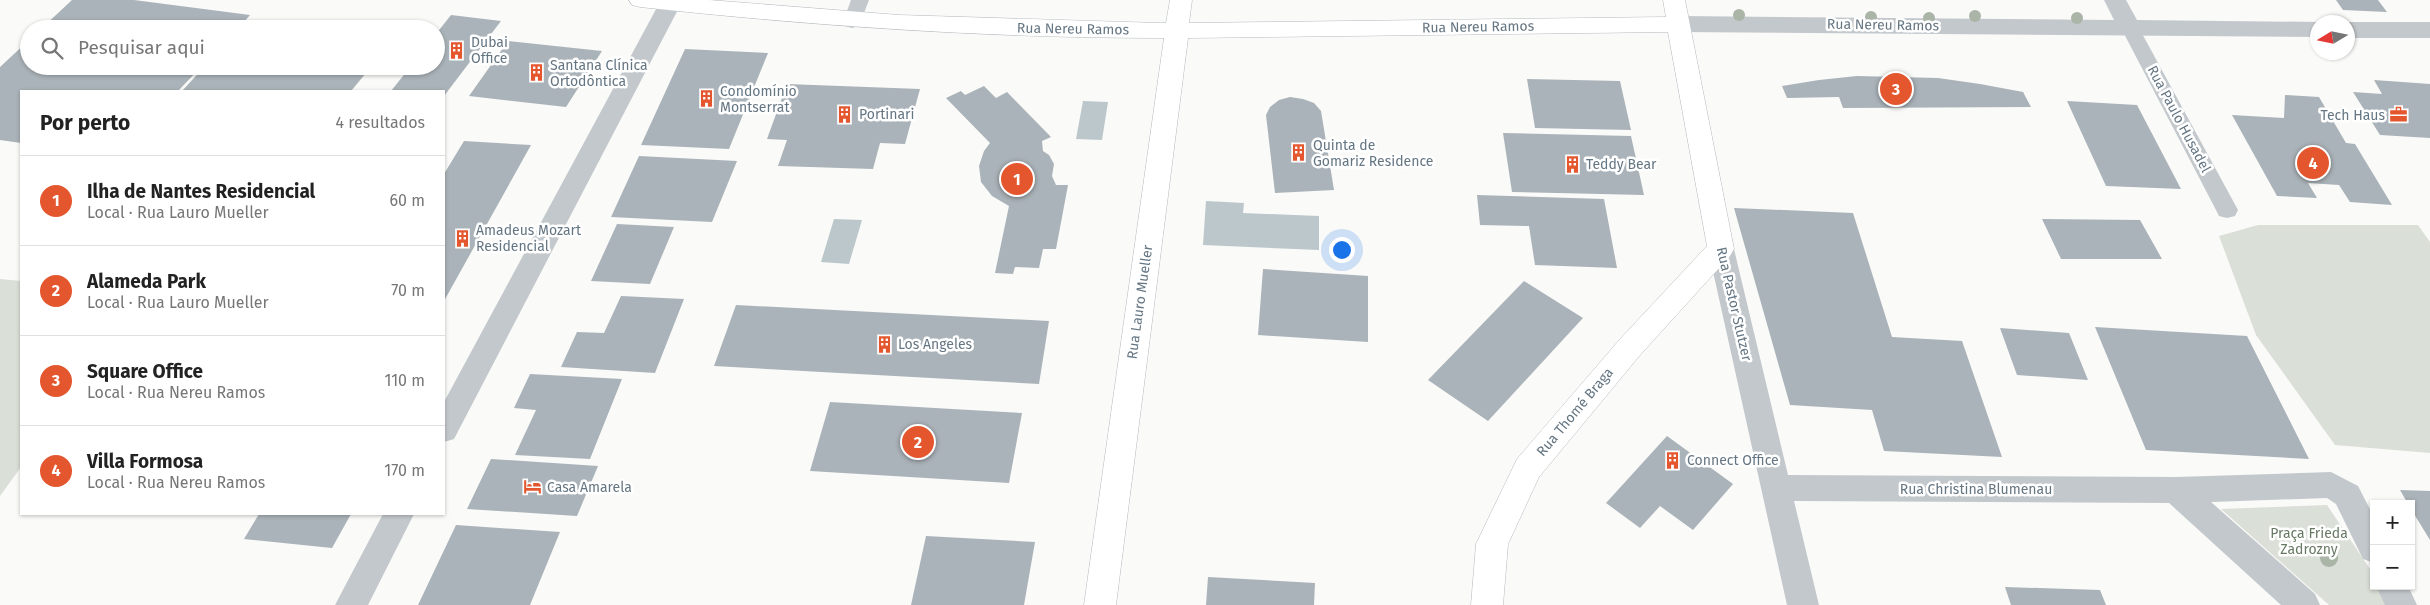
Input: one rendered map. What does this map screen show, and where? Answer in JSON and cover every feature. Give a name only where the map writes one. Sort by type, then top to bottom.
[{"type":"street","name":"Rua Nereu Ramos","points":[[640,0],[852,22],[1108,31],[1680,24],[2310,29]]},
{"type":"street","name":"Rua Lauro Mueller","points":[[1100,605],[1181,0]]},
{"type":"street","name":"Rua Pastor Stutzer","points":[[1674,0],[1721,249],[1803,605]]},
{"type":"street","points":[[2115,0],[2130,28]]},
{"type":"street","points":[[445,428],[671,2]]},
{"type":"street","points":[[2355,30],[2430,30]]},
{"type":"street","name":"Rua Thomé Braga","points":[[1487,605],[1492,544],[1528,468],[1631,346],[1721,249]]},
{"type":"street","name":"Rua Christina Blumenau","points":[[1776,488],[2176,490],[2331,485],[2348,496],[2372,545]]},
{"type":"street","points":[[2176,490],[2304,605]]},
{"type":"street","points":[[351,605],[398,515]]},
{"type":"street","points":[[2394,590],[2401,605]]},
{"type":"lane","points":[[852,22],[860,0]]},
{"type":"lane","name":"Rua Paulo Husadel","points":[[2130,28],[2227,210]]},
{"type":"green space","points":[[2258,225],[2418,225],[2430,242],[2430,453],[2335,445],[2256,335],[2219,236]]},
{"type":"green space","points":[[0,279],[20,281],[20,468],[0,496]]},
{"type":"green space","name":"Praça Frieda Zadrozny","points":[[2327,505],[2370,569],[2370,590],[2384,590],[2394,605],[2329,605],[2221,509]]},
{"type":"shaded area","points":[[1083,101],[1108,102],[1102,140],[1076,139]]},
{"type":"shaded area","points":[[1206,201],[1244,203],[1243,213],[1319,216],[1319,250],[1203,245]]},
{"type":"shaded area","points":[[834,219],[862,220],[849,264],[821,262]]},
{"type":"building","points":[[72,0],[134,0],[250,15],[246,20],[51,20]]},
{"type":"building","points":[[2336,0],[2378,0],[2387,12],[2343,10]]},
{"type":"building","name":"Dubai Office","points":[[451,15],[501,21],[445,95],[445,90],[392,90],[404,75],[445,75],[445,23]]},
{"type":"building","name":"Santana Clínica Ortodôntica","points":[[508,41],[602,51],[566,107],[469,96]]},
{"type":"building","points":[[20,48],[20,75],[193,75],[179,90],[20,90],[20,143],[0,140],[0,67]]},
{"type":"building","name":"Condomínio Montserrat","points":[[685,49],[768,53],[729,149],[641,145]]},
{"type":"building","points":[[197,75],[364,75],[352,90],[183,90]]},
{"type":"building","points":[[1857,76],[1938,78],[1980,84],[2023,92],[2031,107],[1843,108],[1839,97],[1787,98],[1782,86]]},
{"type":"building","points":[[1527,79],[1620,81],[1631,130],[1535,128]]},
{"type":"building","name":"Tech Haus","points":[[2374,80],[2430,84],[2430,138],[2380,135],[2353,92],[2382,94]]},
{"type":"building","name":"Portinari","points":[[787,84],[920,89],[905,144],[880,143],[873,169],[778,166],[787,140],[767,139]]},
{"type":"building","points":[[984,86],[996,98],[1007,92],[1051,137],[1042,141],[1043,151],[1049,155],[1054,164],[1052,176],[1056,185],[1068,185],[1056,249],[1043,249],[1039,268],[1015,267],[1013,274],[995,273],[1009,206],[992,196],[981,182],[979,166],[984,151],[990,143],[946,98],[961,91],[965,95]]},
{"type":"building","points":[[2285,95],[2319,97],[2346,143],[2355,144],[2392,205],[2350,202],[2339,185],[2308,183],[2317,198],[2277,196],[2232,115],[2284,118]]},
{"type":"building","name":"Quinta de Gomariz Residence","points":[[1290,97],[1314,103],[1321,111],[1334,190],[1275,193],[1266,115],[1270,107],[1279,100]]},
{"type":"building","points":[[2067,101],[2137,105],[2181,189],[2106,186]]},
{"type":"building","name":"Teddy Bear","points":[[1503,133],[1631,136],[1644,195],[1512,192]]},
{"type":"building","name":"Amadeus Mozart Residencial","points":[[464,141],[531,145],[445,299],[445,172]]},
{"type":"building","points":[[639,156],[737,161],[712,222],[611,217]]},
{"type":"building","points":[[1477,195],[1604,199],[1617,268],[1535,265],[1529,226],[1480,225]]},
{"type":"building","points":[[1734,208],[1853,213],[1892,337],[1962,341],[2002,457],[1884,451],[1872,410],[1790,405]]},
{"type":"building","points":[[2042,219],[2140,220],[2162,259],[2061,259]]},
{"type":"building","points":[[617,224],[674,227],[650,284],[591,281]]},
{"type":"building","points":[[1263,269],[1368,276],[1368,342],[1258,335]]},
{"type":"building","points":[[1524,281],[1583,318],[1488,421],[1428,380]]},
{"type":"building","points":[[621,296],[684,299],[655,373],[561,367],[577,332],[604,333]]},
{"type":"building","name":"Los Angeles","points":[[736,305],[1049,321],[1039,384],[714,366]]},
{"type":"building","points":[[2095,327],[2247,336],[2309,459],[2146,450]]},
{"type":"building","points":[[2000,328],[2069,333],[2088,380],[2017,375]]},
{"type":"building","points":[[530,374],[622,379],[590,459],[515,455],[536,410],[514,408]]},
{"type":"building","points":[[830,402],[1022,413],[1009,483],[810,471]]},
{"type":"building","name":"Connect Office","points":[[1667,436],[1733,484],[1693,530],[1660,506],[1640,528],[1606,503]]},
{"type":"building","name":"Casa Amarela","points":[[491,459],[598,466],[577,516],[467,509]]},
{"type":"building","points":[[2400,490],[2430,491],[2430,540],[2415,516],[2415,500],[2406,500]]},
{"type":"building","points":[[258,515],[350,515],[332,548],[244,539]]},
{"type":"building","points":[[456,525],[560,532],[530,605],[418,605]]},
{"type":"building","points":[[926,536],[1035,542],[1024,605],[911,605]]},
{"type":"building","points":[[1208,577],[1315,583],[1314,605],[1206,605]]},
{"type":"building","points":[[2005,587],[2100,590],[2106,605],[2011,605]]},
{"type":"place","name":"Dubai Office","points":[[457,50]]},
{"type":"place","name":"Santana Clínica Ortodôntica","points":[[536,73]]},
{"type":"place","name":"Square Office","points":[[1896,89]]},
{"type":"place","name":"Condomínio Montserrat","points":[[706,99]]},
{"type":"place","name":"Portinari","points":[[845,114]]},
{"type":"place","name":"Tech Haus","points":[[2399,115]]},
{"type":"place","name":"Quinta de Gomariz Residence","points":[[1299,153]]},
{"type":"place","name":"Villa Formosa","points":[[2313,163]]},
{"type":"place","name":"Teddy Bear","points":[[1572,164]]},
{"type":"place","name":"Ilha de Nantes Residencial","points":[[1017,179]]},
{"type":"place","name":"Amadeus Mozart Residencial","points":[[462,238]]},
{"type":"place","name":"Los Angeles","points":[[884,344]]},
{"type":"place","name":"Alameda Park","points":[[918,442]]},
{"type":"place","name":"Connect Office","points":[[1673,460]]},
{"type":"place","name":"Casa Amarela","points":[[533,487]]}]
